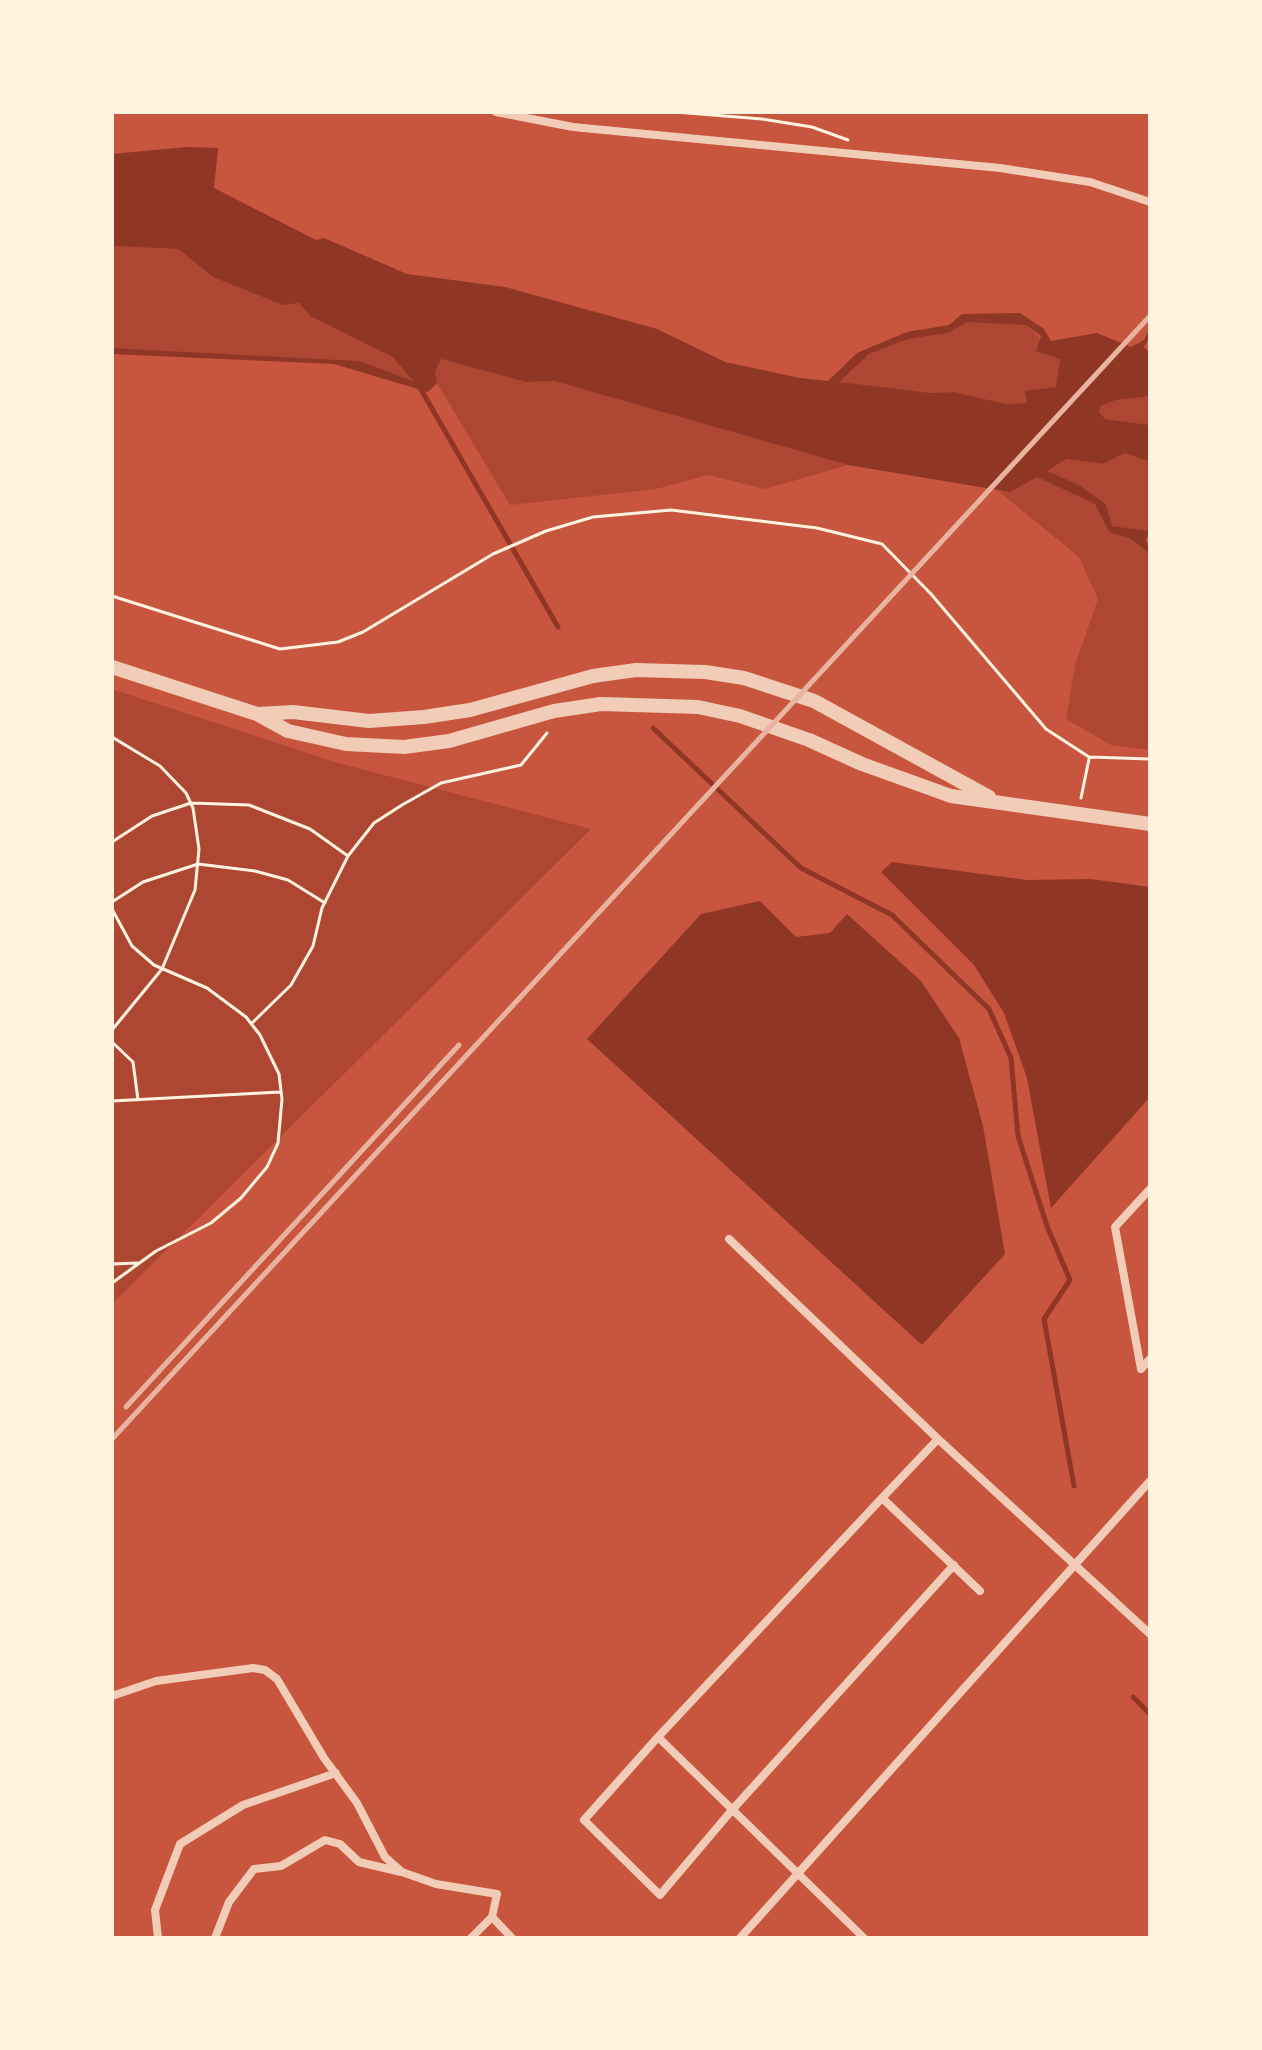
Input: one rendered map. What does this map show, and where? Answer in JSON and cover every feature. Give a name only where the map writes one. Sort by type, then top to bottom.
[{"type":"street","points":[[496,112],[573,127],[1000,168],[1090,182],[1150,202]]},
{"type":"street","points":[[112,667],[257,714],[288,731],[346,744],[404,747],[449,741],[554,711],[601,704],[698,707],[740,716],[809,740],[862,764],[951,796],[1150,824]]},
{"type":"street","points":[[257,714],[293,712],[369,721],[424,717],[470,710],[593,676],[636,670],[705,672],[744,678],[814,701],[995,800]]},
{"type":"street","points":[[1150,1189],[1115,1227],[1141,1369],[1150,1359]]},
{"type":"street","points":[[729,1239],[938,1439],[1150,1634]]},
{"type":"street","points":[[938,1439],[584,1820],[660,1895],[732,1810],[954,1565]]},
{"type":"street","points":[[740,1938],[1150,1481]]},
{"type":"street","points":[[882,1498],[980,1591]]},
{"type":"street","points":[[112,1696],[156,1681],[253,1668],[265,1670],[277,1679],[357,1803],[385,1857],[402,1872]]},
{"type":"street","points":[[658,1737],[864,1938]]},
{"type":"street","points":[[158,1938],[155,1910],[180,1844],[243,1805],[336,1773]]},
{"type":"street","points":[[215,1938],[229,1902],[254,1869],[281,1866],[325,1840],[340,1844],[359,1862],[436,1884],[497,1894],[492,1917],[471,1938]]},
{"type":"street","points":[[492,1917],[512,1938]]},
{"type":"path","points":[[675,112],[799,125],[851,141]]},
{"type":"path","points":[[112,596],[280,649],[338,642],[363,632],[493,554],[546,531],[593,517],[671,510],[817,528],[882,544],[931,594],[1046,729],[1089,757],[1150,759]]},
{"type":"path","points":[[251,1024],[291,985],[313,946],[325,903],[348,856],[374,823],[441,783],[521,765],[547,733]]},
{"type":"path","points":[[112,737],[160,766],[191,803],[197,830],[198,864],[195,890],[162,969],[112,1030]]},
{"type":"path","points":[[1077,814],[1089,757]]},
{"type":"path","points":[[112,842],[152,816],[191,803],[249,805],[310,829],[348,856]]},
{"type":"path","points":[[112,902],[143,882],[198,864],[255,871],[288,880],[325,903]]},
{"type":"path","points":[[112,909],[132,946],[162,969],[207,988],[251,1024],[279,1074],[281,1092],[278,1143],[267,1167],[241,1198],[211,1223],[137,1263],[112,1283]]},
{"type":"path","points":[[112,1042],[133,1062],[138,1100]]},
{"type":"path","points":[[112,1101],[281,1092]]},
{"type":"path","points":[[112,1264],[137,1263]]},
{"type":"shaded area","points":[[187,147],[218,148],[214,188],[316,240],[324,238],[407,274],[505,287],[657,329],[725,362],[800,378],[828,381],[857,353],[907,332],[949,325],[962,314],[1020,313],[1044,329],[1051,341],[1097,333],[1131,347],[1144,340],[1150,328],[1150,337],[1144,347],[1150,353],[1150,396],[1116,400],[1101,406],[1099,412],[1105,419],[1150,425],[1150,462],[1125,453],[1103,464],[1067,459],[1047,471],[1079,485],[1106,504],[1112,526],[1150,531],[1146,540],[1150,554],[1131,539],[1109,532],[1095,504],[1037,477],[1010,492],[848,465],[554,381],[526,382],[441,359],[435,372],[437,383],[428,392],[334,364],[112,354],[112,348],[360,361],[413,381],[393,357],[310,316],[299,303],[283,305],[213,277],[178,249],[112,246],[112,154]],"holes":[[[967,322],[1026,325],[1041,336],[1036,351],[1060,359],[1056,387],[1025,391],[1027,403],[1006,404],[954,392],[931,393],[839,382],[869,354],[908,339],[948,333]]]},
{"type":"shaded area","points":[[112,246],[178,249],[213,277],[283,304],[299,303],[310,316],[393,357],[408,371],[413,382],[360,361],[112,348]]},
{"type":"shaded area","points":[[967,322],[1026,324],[1060,359],[1056,387],[1026,391],[1027,403],[1006,404],[954,392],[931,393],[838,383],[869,354],[908,339],[948,333]]},
{"type":"shaded area","points":[[441,359],[526,382],[554,381],[848,465],[765,489],[708,475],[656,489],[510,505],[437,383],[435,372]]},
{"type":"shaded area","points":[[1150,396],[1150,425],[1105,419],[1099,412],[1101,406],[1116,400]]},
{"type":"shaded area","points":[[1125,453],[1150,462],[1150,531],[1111,526],[1106,504],[1046,472],[1067,459],[1103,464]]},
{"type":"shaded area","points":[[1037,477],[1096,504],[1109,532],[1131,539],[1150,554],[1150,750],[1111,745],[1066,719],[1075,665],[1098,599],[1079,557],[997,490],[1010,491]]},
{"type":"shaded area","points":[[112,689],[338,763],[591,829],[112,1304]]},
{"type":"shaded area","points":[[892,862],[1027,880],[1091,879],[1150,887],[1150,1097],[1051,1208],[1027,1078],[1004,1013],[974,965],[881,872]]},
{"type":"shaded area","points":[[760,901],[796,937],[830,933],[847,914],[921,981],[959,1038],[983,1126],[1005,1254],[922,1345],[587,1039],[701,914]]},
{"type":"waterway","points":[[419,386],[558,627]]},
{"type":"waterway","points":[[653,728],[801,868],[892,915],[989,1009],[1011,1058],[1018,1136],[1047,1226],[1070,1280],[1044,1319],[1074,1486]]},
{"type":"waterway","points":[[1133,1697],[1150,1714]]},
{"type":"railway","points":[[112,1439],[1150,316]]},
{"type":"railway","points":[[126,1407],[459,1045]]}]
